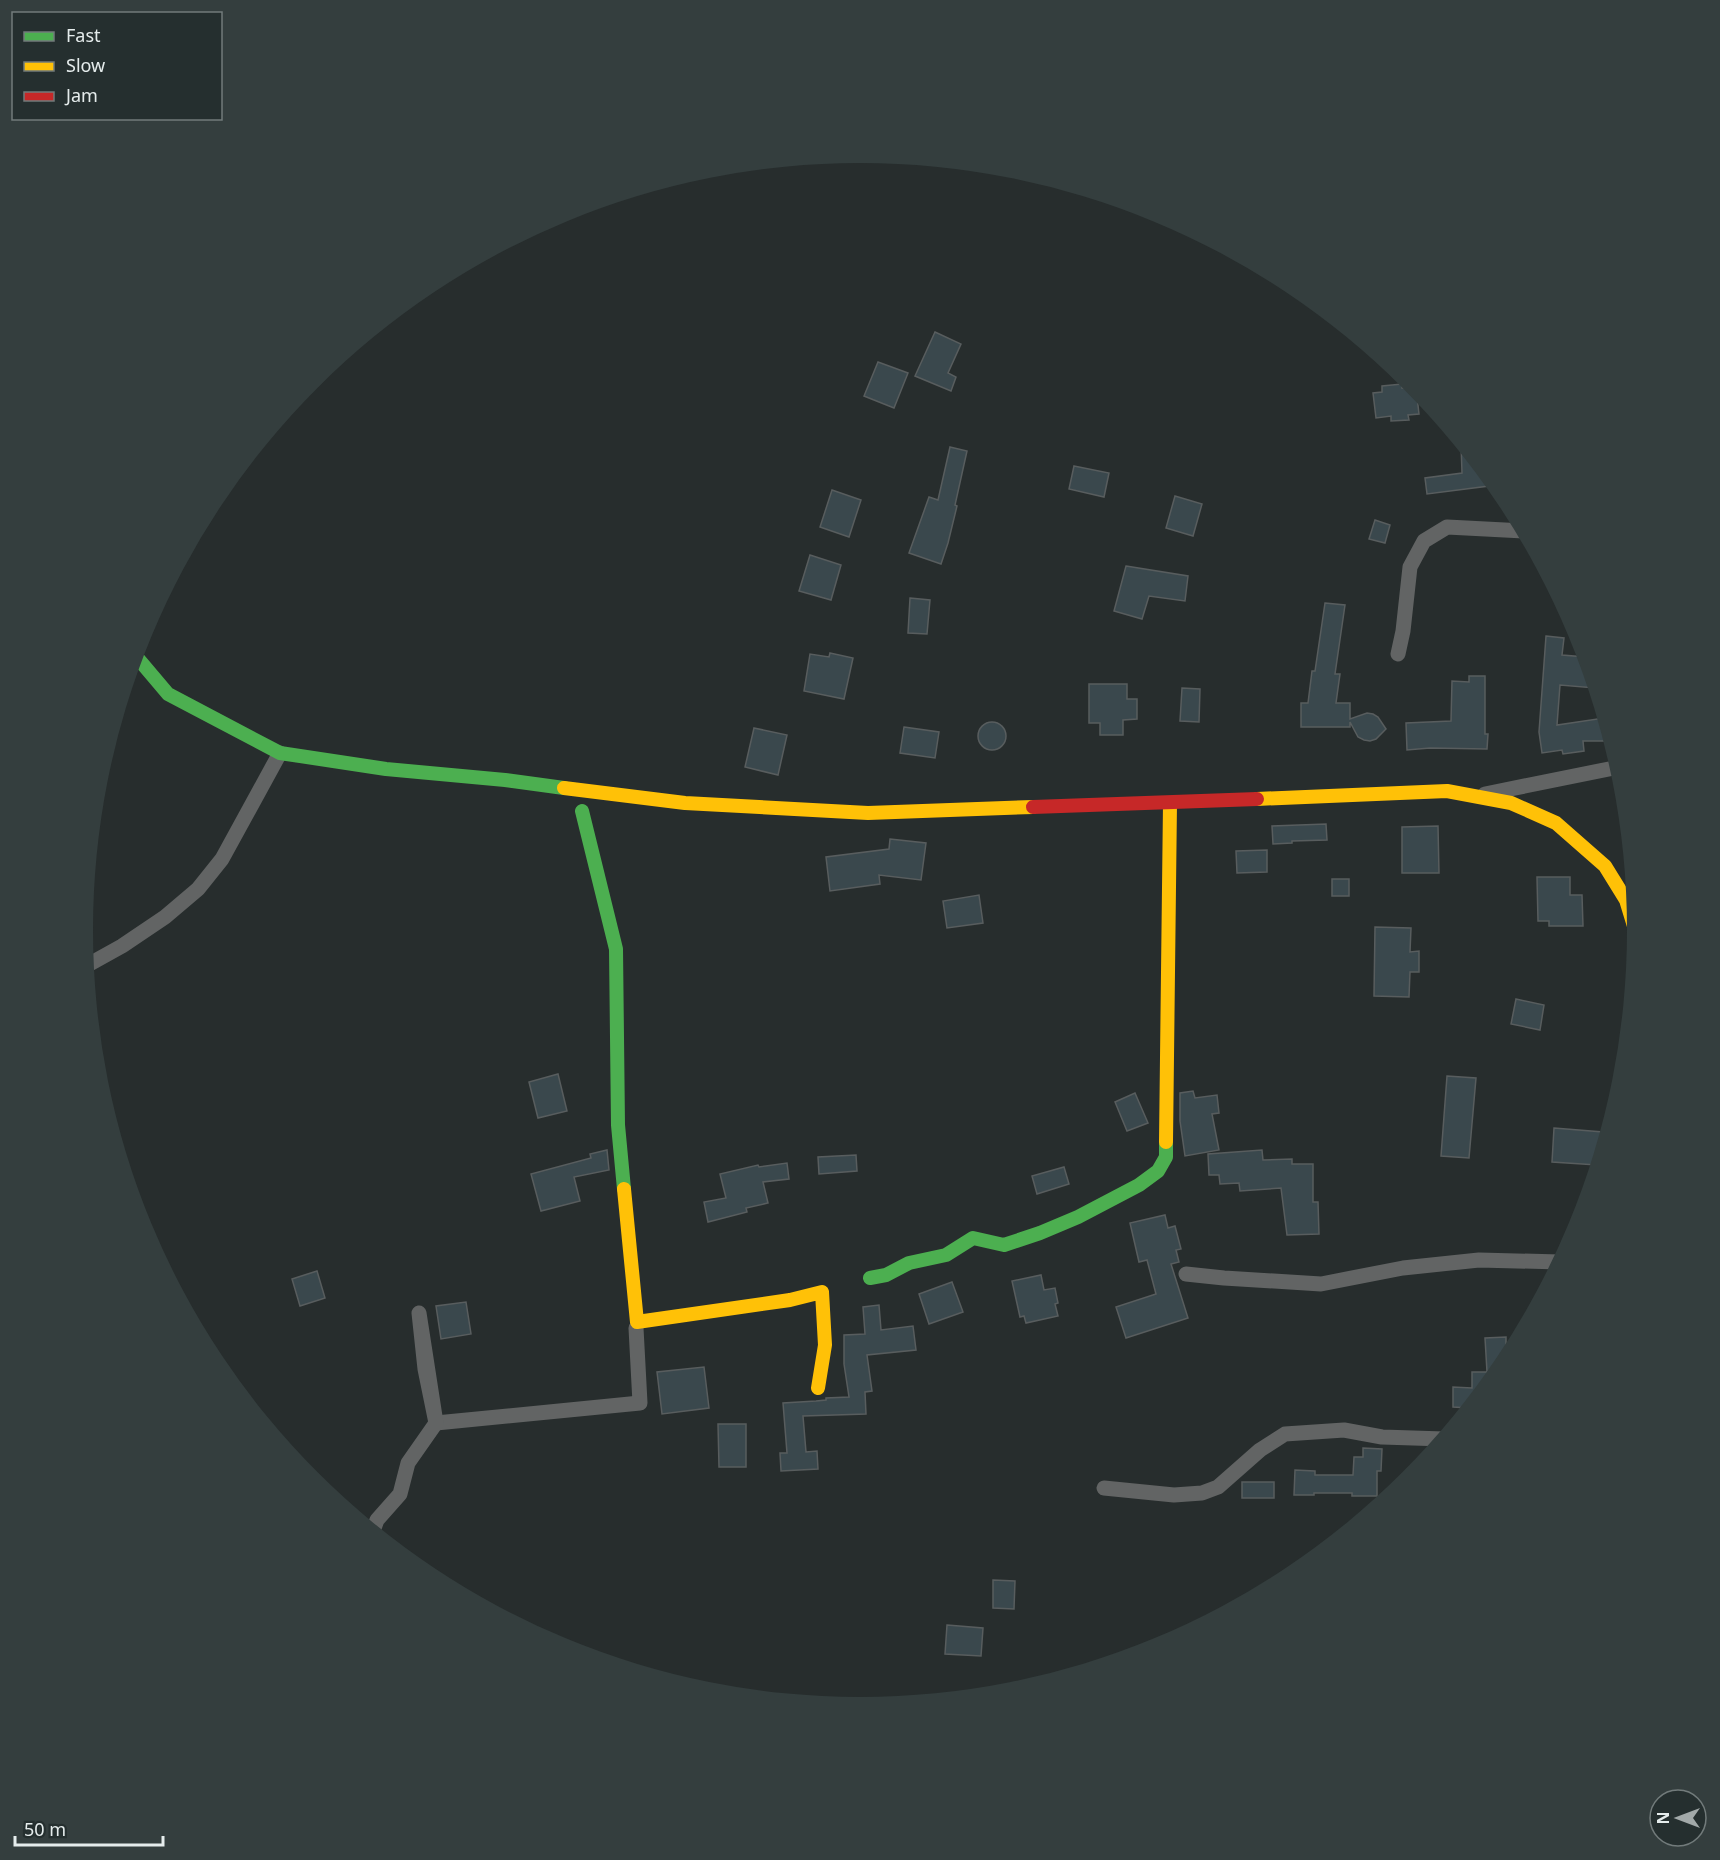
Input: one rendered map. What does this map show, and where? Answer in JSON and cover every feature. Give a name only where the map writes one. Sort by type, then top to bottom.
[{"type":"street","points":[[1398,654],[1403,631],[1410,567],[1424,541],[1447,527],[1514,531]]},
{"type":"street","points":[[141,663],[168,694],[280,753],[386,769],[505,780],[685,803],[868,813],[1447,791],[1511,803],[1556,823],[1605,866],[1626,900]]},
{"type":"street","points":[[94,961],[165,917],[198,889],[222,859],[280,753]]},
{"type":"street","points":[[1473,796],[1610,769]]},
{"type":"street","points":[[870,1278],[886,1275],[909,1263],[946,1255],[973,1238],[1004,1245],[1040,1233],[1121,1196],[1158,1171],[1166,1157],[1170,803]]},
{"type":"street","points":[[582,811],[616,949],[618,1125],[637,1322],[789,1300],[822,1292],[825,1345],[818,1388]]},
{"type":"street","points":[[1186,1274],[1322,1284],[1403,1268],[1479,1260],[1551,1262]]},
{"type":"street","points":[[375,1525],[400,1494],[408,1463],[436,1423],[431,1390],[418,1313],[436,1423]]},
{"type":"street","points":[[436,1423],[640,1403],[636,1328]]},
{"type":"street","points":[[1104,1488],[1174,1495],[1202,1493],[1218,1487],[1260,1450],[1285,1434],[1344,1430],[1382,1437],[1434,1439]]},
{"type":"building","points":[[935,332],[961,344],[948,373],[956,377],[951,391],[915,376]]},
{"type":"building","points":[[878,362],[908,373],[894,408],[864,396]]},
{"type":"building","points":[[1398,384],[1418,404],[1419,414],[1408,415],[1409,420],[1391,421],[1391,416],[1376,418],[1373,393],[1382,392],[1382,386]]},
{"type":"building","points":[[950,447],[967,451],[955,505],[957,506],[941,564],[909,553],[929,497],[938,500]]},
{"type":"building","points":[[1461,454],[1486,486],[1427,494],[1425,478],[1462,473]]},
{"type":"building","points":[[1074,466],[1109,473],[1104,497],[1069,489]]},
{"type":"building","points":[[832,490],[861,500],[849,537],[820,527]]},
{"type":"building","points":[[1175,496],[1202,504],[1193,536],[1166,528]]},
{"type":"building","points":[[1375,520],[1390,525],[1385,543],[1369,539]]},
{"type":"building","points":[[810,555],[841,565],[831,600],[799,591]]},
{"type":"building","points":[[1126,566],[1188,576],[1185,601],[1149,596],[1142,619],[1114,611]]},
{"type":"building","points":[[910,598],[930,600],[927,634],[908,633]]},
{"type":"building","points":[[1325,603],[1345,605],[1335,674],[1340,674],[1336,703],[1350,703],[1350,719],[1367,713],[1378,717],[1386,729],[1376,739],[1370,741],[1358,737],[1350,722],[1350,727],[1301,727],[1301,703],[1308,703]]},
{"type":"building","points":[[1546,636],[1564,638],[1562,655],[1576,656],[1587,687],[1560,685],[1557,725],[1597,719],[1603,741],[1583,741],[1584,751],[1563,754],[1562,750],[1542,753],[1539,732]]},
{"type":"building","points":[[830,653],[853,658],[844,699],[804,691],[810,654],[829,657]]},
{"type":"building","points":[[1469,676],[1485,676],[1487,749],[1407,750],[1406,723],[1451,721],[1452,681],[1469,682]]},
{"type":"building","points":[[1089,684],[1127,684],[1127,699],[1137,699],[1137,719],[1123,720],[1123,735],[1100,735],[1100,723],[1089,723]]},
{"type":"building","points":[[1182,688],[1200,689],[1199,722],[1180,721]]},
{"type":"building","points":[[992,722],[1002,726],[1006,736],[1002,746],[992,750],[982,746],[978,736],[982,726]]},
{"type":"building","points":[[904,727],[939,732],[935,758],[900,753]]},
{"type":"building","points":[[754,728],[787,735],[778,775],[745,767]]},
{"type":"building","points":[[1326,824],[1327,840],[1273,844],[1272,826]]},
{"type":"building","points":[[1438,826],[1439,873],[1402,873],[1402,827]]},
{"type":"building","points":[[890,839],[926,843],[921,880],[879,875],[880,884],[830,891],[826,857],[889,849]]},
{"type":"building","points":[[1267,850],[1267,872],[1237,873],[1236,851]]},
{"type":"building","points":[[1537,877],[1570,877],[1570,895],[1582,895],[1583,926],[1549,926],[1549,921],[1538,921]]},
{"type":"building","points":[[1332,879],[1349,879],[1349,896],[1332,896]]},
{"type":"building","points":[[979,895],[983,923],[947,928],[943,901]]},
{"type":"building","points":[[1375,927],[1411,928],[1410,952],[1419,951],[1419,972],[1410,972],[1409,997],[1374,996]]},
{"type":"building","points":[[1516,999],[1544,1005],[1540,1030],[1511,1024]]},
{"type":"building","points":[[558,1074],[567,1111],[538,1118],[529,1082]]},
{"type":"building","points":[[1447,1076],[1476,1078],[1469,1158],[1441,1156]]},
{"type":"building","points":[[1193,1091],[1195,1098],[1217,1095],[1219,1113],[1212,1114],[1219,1150],[1185,1156],[1180,1121],[1180,1093]]},
{"type":"building","points":[[1135,1093],[1148,1123],[1127,1131],[1115,1102]]},
{"type":"building","points":[[1554,1128],[1600,1132],[1590,1165],[1552,1162]]},
{"type":"building","points":[[607,1150],[609,1170],[574,1177],[580,1201],[541,1211],[531,1174],[591,1158],[590,1154]]},
{"type":"building","points":[[1262,1150],[1263,1160],[1292,1159],[1292,1164],[1313,1164],[1313,1202],[1318,1202],[1319,1234],[1287,1235],[1281,1188],[1240,1191],[1239,1183],[1220,1184],[1219,1175],[1209,1175],[1208,1154]]},
{"type":"building","points":[[856,1155],[857,1171],[819,1174],[818,1157]]},
{"type":"building","points":[[787,1163],[789,1179],[763,1182],[768,1203],[746,1208],[747,1212],[708,1222],[704,1202],[726,1198],[720,1174],[758,1165],[759,1167]]},
{"type":"building","points":[[1064,1167],[1069,1184],[1037,1194],[1032,1176]]},
{"type":"building","points":[[1165,1215],[1168,1228],[1175,1226],[1181,1249],[1176,1250],[1179,1262],[1171,1264],[1188,1318],[1126,1338],[1116,1307],[1156,1294],[1147,1260],[1139,1262],[1130,1223]]},
{"type":"building","points":[[317,1271],[325,1298],[300,1306],[292,1279]]},
{"type":"building","points":[[1041,1275],[1044,1290],[1055,1288],[1058,1316],[1026,1323],[1024,1316],[1020,1317],[1012,1281]]},
{"type":"building","points":[[952,1282],[963,1312],[929,1324],[919,1294]]},
{"type":"building","points":[[466,1302],[471,1334],[441,1339],[436,1306]]},
{"type":"building","points":[[879,1305],[881,1330],[913,1326],[916,1350],[867,1355],[872,1391],[865,1392],[866,1414],[803,1416],[806,1452],[817,1451],[818,1469],[781,1471],[780,1453],[787,1453],[783,1403],[849,1397],[844,1364],[844,1335],[865,1334],[863,1307]]},
{"type":"building","points":[[1506,1337],[1506,1343],[1487,1372],[1485,1338]]},
{"type":"building","points":[[704,1367],[709,1408],[662,1414],[657,1372]]},
{"type":"building","points":[[1472,1372],[1487,1372],[1460,1407],[1453,1407],[1453,1387],[1472,1388]]},
{"type":"building","points":[[718,1424],[746,1424],[746,1467],[719,1467]]},
{"type":"building","points":[[1363,1448],[1382,1449],[1381,1471],[1377,1471],[1377,1496],[1352,1496],[1352,1493],[1294,1495],[1295,1470],[1315,1471],[1315,1475],[1353,1475],[1354,1457],[1363,1457]]},
{"type":"building","points":[[1242,1482],[1274,1482],[1274,1498],[1242,1498]]},
{"type":"building","points":[[993,1580],[1015,1581],[1014,1609],[993,1608]]},
{"type":"building","points":[[947,1625],[983,1628],[981,1656],[945,1654]]},
{"type":"traffic: fast","points":[[141,663],[168,694],[280,753],[386,769],[564,788]]},
{"type":"traffic: fast","points":[[582,811],[616,949],[618,1125],[624,1189]]},
{"type":"traffic: fast","points":[[870,1278],[886,1275],[909,1263],[946,1255],[973,1238],[1004,1245],[1078,1217],[1139,1185],[1158,1171],[1166,1157],[1166,1142]]},
{"type":"traffic: slow","points":[[564,788],[685,803],[868,813],[1033,807]]},
{"type":"traffic: slow","points":[[1257,799],[1447,791],[1511,803],[1556,823],[1605,866],[1626,900]]},
{"type":"traffic: slow","points":[[1166,1142],[1170,803]]},
{"type":"traffic: slow","points":[[624,1189],[637,1322],[790,1300],[822,1292],[825,1345],[818,1388]]},
{"type":"traffic: jam","points":[[1033,807],[1257,799]]}]
